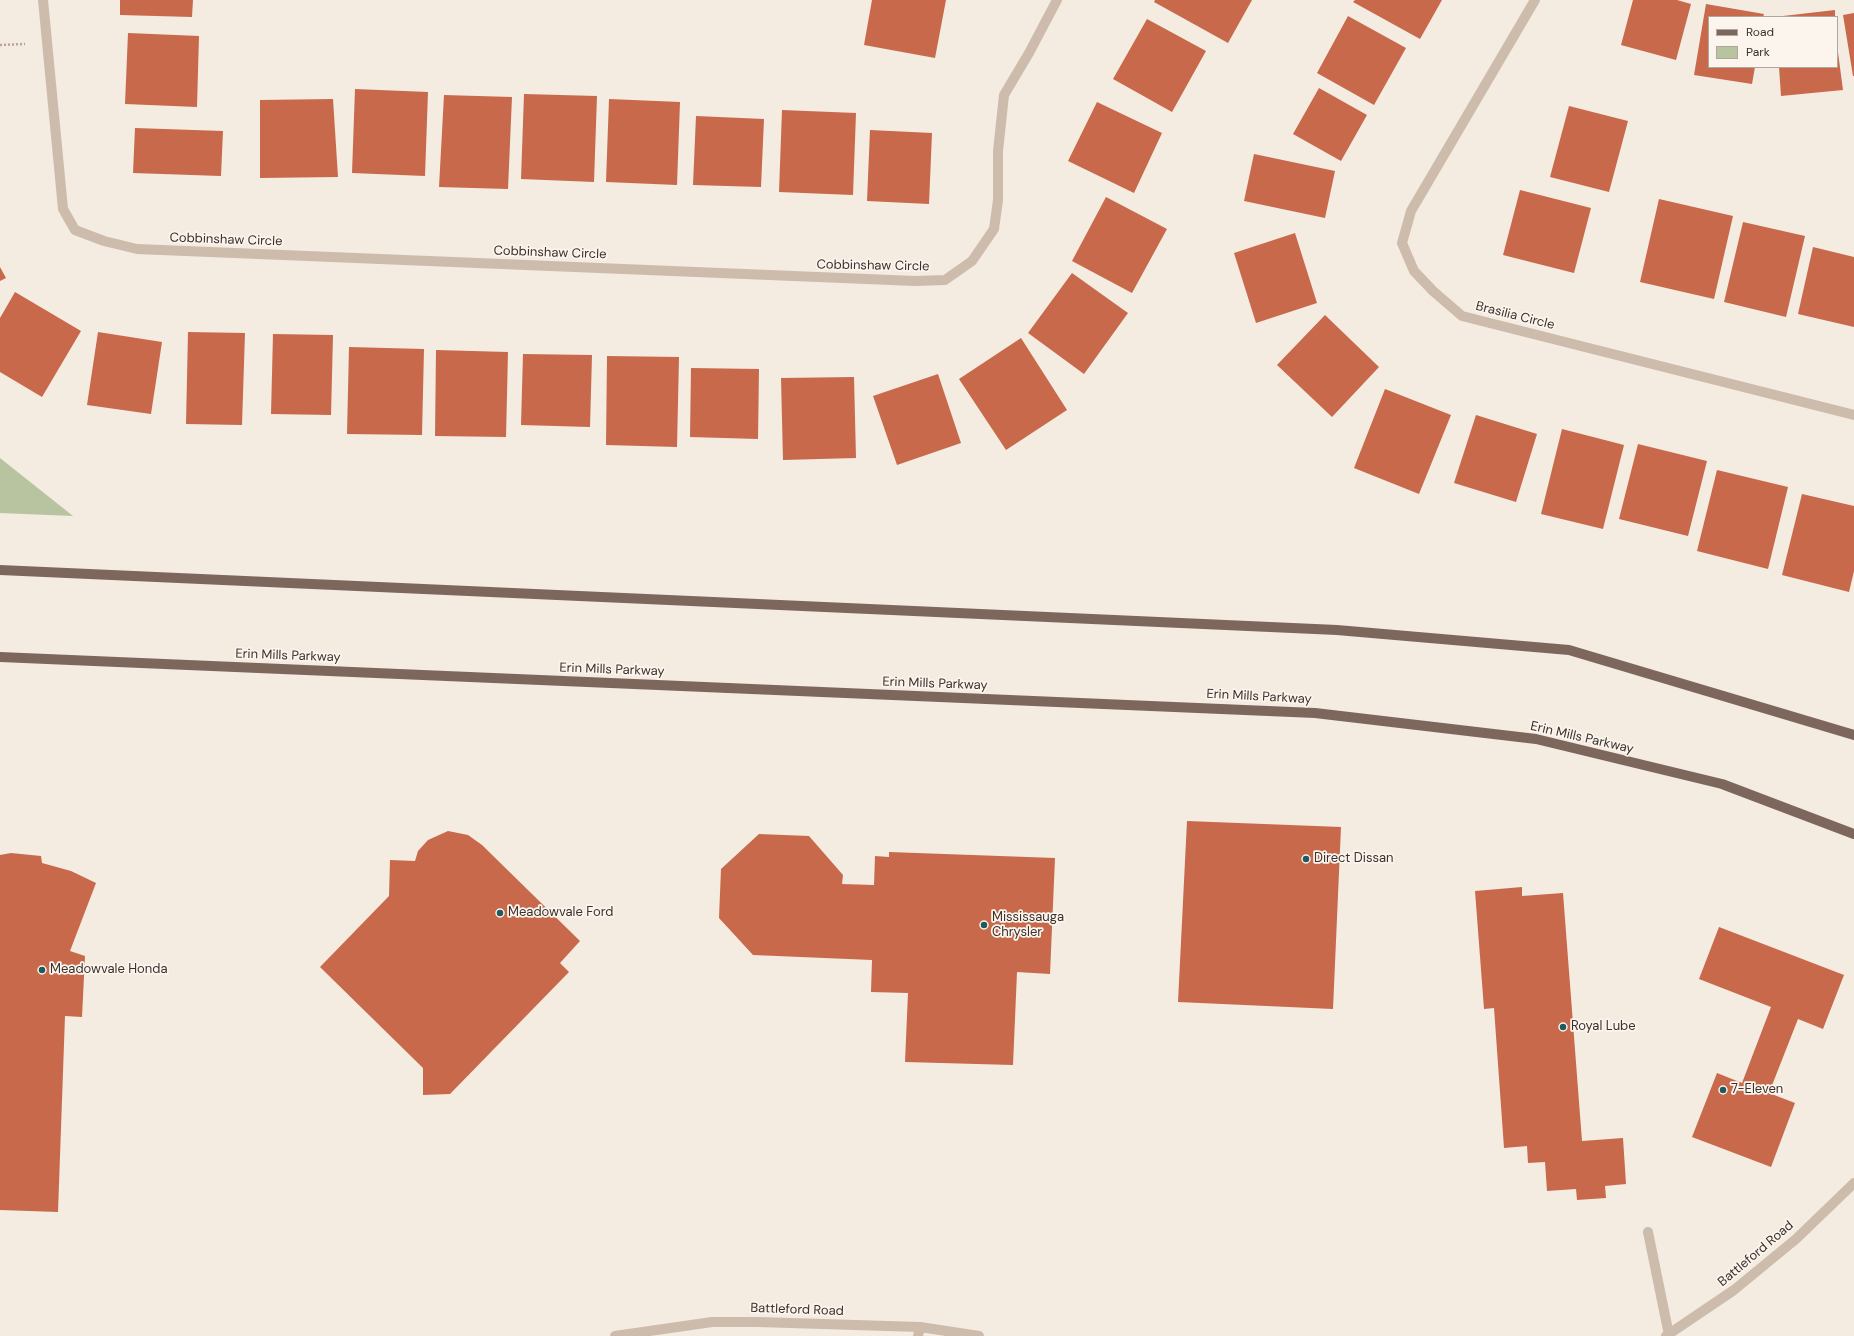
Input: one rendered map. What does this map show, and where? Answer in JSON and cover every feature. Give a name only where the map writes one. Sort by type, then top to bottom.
[{"type":"main road","points":[[0,570],[1329,629],[1554,648],[1569,650],[1854,735]]},
{"type":"main road","name":"Erin Mills Parkway","points":[[0,657],[1315,713],[1536,739],[1722,784],[1854,834]]},
{"type":"street","name":"Cobbinshaw Circle","points":[[43,0],[63,209],[75,230],[104,241],[145,250],[915,281],[945,280],[972,261],[994,229],[998,200],[998,151],[1004,95],[1029,53],[1057,0]]},
{"type":"street","name":"Brasilia Circle","points":[[1535,0],[1411,211],[1402,243],[1414,271],[1433,291],[1462,316],[1854,415]]},
{"type":"street","name":"Battleford Road","points":[[1668,1336],[1734,1290],[1796,1239],[1854,1183]]},
{"type":"street","points":[[1648,1232],[1668,1336]]},
{"type":"street","name":"Battleford Road","points":[[615,1336],[712,1322],[758,1322],[979,1336]]},
{"type":"green space","points":[[0,458],[73,516],[0,513]]},
{"type":"building","points":[[120,0],[193,0],[192,17],[120,15]]},
{"type":"building","points":[[872,0],[946,0],[935,58],[864,45]]},
{"type":"building","points":[[1155,0],[1252,0],[1228,43],[1154,2]]},
{"type":"building","points":[[1355,0],[1442,0],[1420,39],[1353,2]]},
{"type":"building","points":[[1633,0],[1677,0],[1691,4],[1676,60],[1621,45]]},
{"type":"building","points":[[1706,4],[1764,14],[1763,16],[1708,16],[1708,68],[1755,68],[1752,84],[1694,75]]},
{"type":"building","points":[[1835,10],[1835,16],[1783,16]]},
{"type":"building","points":[[1854,13],[1854,76],[1853,76],[1843,15]]},
{"type":"building","points":[[1348,16],[1406,48],[1374,105],[1317,73]]},
{"type":"building","points":[[1147,19],[1206,51],[1172,112],[1113,79]]},
{"type":"building","points":[[128,33],[199,36],[197,107],[125,104]]},
{"type":"building","points":[[1838,52],[1843,90],[1781,96],[1779,68],[1838,68]]},
{"type":"building","points":[[1319,88],[1367,115],[1341,161],[1293,134]]},
{"type":"building","points":[[355,89],[428,92],[425,176],[352,173]]},
{"type":"building","points":[[524,94],[597,96],[594,182],[521,179]]},
{"type":"building","points":[[444,95],[512,97],[508,189],[439,187]]},
{"type":"building","points":[[333,99],[338,177],[260,178],[260,100]]},
{"type":"building","points":[[609,99],[680,102],[677,185],[606,182]]},
{"type":"building","points":[[1097,102],[1162,133],[1134,193],[1068,161]]},
{"type":"building","points":[[1569,106],[1628,121],[1609,192],[1550,177]]},
{"type":"building","points":[[782,110],[856,113],[853,195],[779,192]]},
{"type":"building","points":[[696,116],[764,119],[761,187],[693,185]]},
{"type":"building","points":[[135,128],[223,131],[221,176],[133,173]]},
{"type":"building","points":[[870,130],[932,133],[929,204],[867,201]]},
{"type":"building","points":[[1254,154],[1335,171],[1325,218],[1244,201]]},
{"type":"building","points":[[1520,190],[1591,208],[1574,273],[1503,255]]},
{"type":"building","points":[[1106,197],[1167,229],[1132,293],[1072,261]]},
{"type":"building","points":[[1659,199],[1733,216],[1714,299],[1640,282]]},
{"type":"building","points":[[1743,222],[1805,236],[1786,317],[1724,302]]},
{"type":"building","points":[[1295,233],[1317,303],[1256,323],[1234,253]]},
{"type":"building","points":[[1813,247],[1854,257],[1854,327],[1798,314]]},
{"type":"building","points":[[0,267],[6,278],[0,281]]},
{"type":"building","points":[[1072,273],[1128,313],[1084,374],[1028,333]]},
{"type":"building","points":[[15,292],[81,331],[42,397],[0,372],[0,318]]},
{"type":"building","points":[[1325,315],[1379,367],[1332,417],[1277,365]]},
{"type":"building","points":[[98,332],[162,342],[151,414],[87,405]]},
{"type":"building","points":[[188,332],[245,333],[242,425],[186,424]]},
{"type":"building","points":[[273,334],[333,335],[331,415],[271,414]]},
{"type":"building","points":[[1021,338],[1067,410],[1006,450],[959,379]]},
{"type":"building","points":[[349,347],[424,349],[422,435],[347,434]]},
{"type":"building","points":[[436,350],[508,352],[506,437],[435,436]]},
{"type":"building","points":[[523,354],[592,355],[590,427],[521,425]]},
{"type":"building","points":[[607,356],[679,357],[677,447],[606,445]]},
{"type":"building","points":[[691,368],[759,369],[758,439],[690,437]]},
{"type":"building","points":[[938,374],[961,443],[897,465],[873,396]]},
{"type":"building","points":[[854,377],[856,458],[783,460],[781,378]]},
{"type":"building","points":[[1385,389],[1451,415],[1419,494],[1354,468]]},
{"type":"building","points":[[1476,415],[1537,434],[1516,502],[1454,483]]},
{"type":"building","points":[[1562,429],[1624,445],[1603,529],[1541,514]]},
{"type":"building","points":[[1638,444],[1707,461],[1688,536],[1619,519]]},
{"type":"building","points":[[1717,470],[1788,487],[1768,569],[1697,551]]},
{"type":"building","points":[[1802,494],[1854,506],[1854,571],[1849,592],[1782,575]]},
{"type":"building","points":[[1187,821],[1341,827],[1333,1009],[1178,1002]]},
{"type":"building","points":[[448,831],[468,835],[482,845],[580,941],[560,963],[569,972],[450,1094],[423,1095],[423,1068],[320,967],[389,896],[390,860],[415,861],[418,851],[428,840]]},
{"type":"building","points":[[759,834],[809,836],[843,875],[842,884],[874,885],[875,856],[889,857],[889,852],[1055,858],[1050,974],[1017,972],[1013,1065],[905,1062],[908,993],[871,992],[872,960],[753,955],[719,918],[721,869]]},
{"type":"building","points":[[11,853],[41,856],[42,863],[71,871],[96,883],[70,951],[85,956],[82,1017],[65,1016],[58,1212],[0,1210],[0,855]]},
{"type":"building","points":[[1522,887],[1522,896],[1563,893],[1582,1141],[1623,1138],[1626,1184],[1605,1186],[1606,1198],[1577,1200],[1576,1189],[1547,1191],[1545,1162],[1528,1163],[1527,1146],[1504,1148],[1494,1008],[1484,1009],[1475,891]]},
{"type":"building","points":[[1719,927],[1844,975],[1823,1029],[1798,1019],[1769,1093],[1795,1103],[1771,1167],[1692,1137],[1717,1073],[1742,1083],[1771,1007],[1699,979]]},
{"type":"place","name":"Direct Dissan","points":[[1306,859]]},
{"type":"place","name":"Meadowvale Ford","points":[[500,913]]},
{"type":"place","name":"Mississauga Chrysler","points":[[984,925]]},
{"type":"place","name":"Meadowvale Honda","points":[[42,970]]},
{"type":"place","name":"Royal Lube","points":[[1563,1027]]},
{"type":"place","name":"7-Eleven","points":[[1723,1090]]}]
